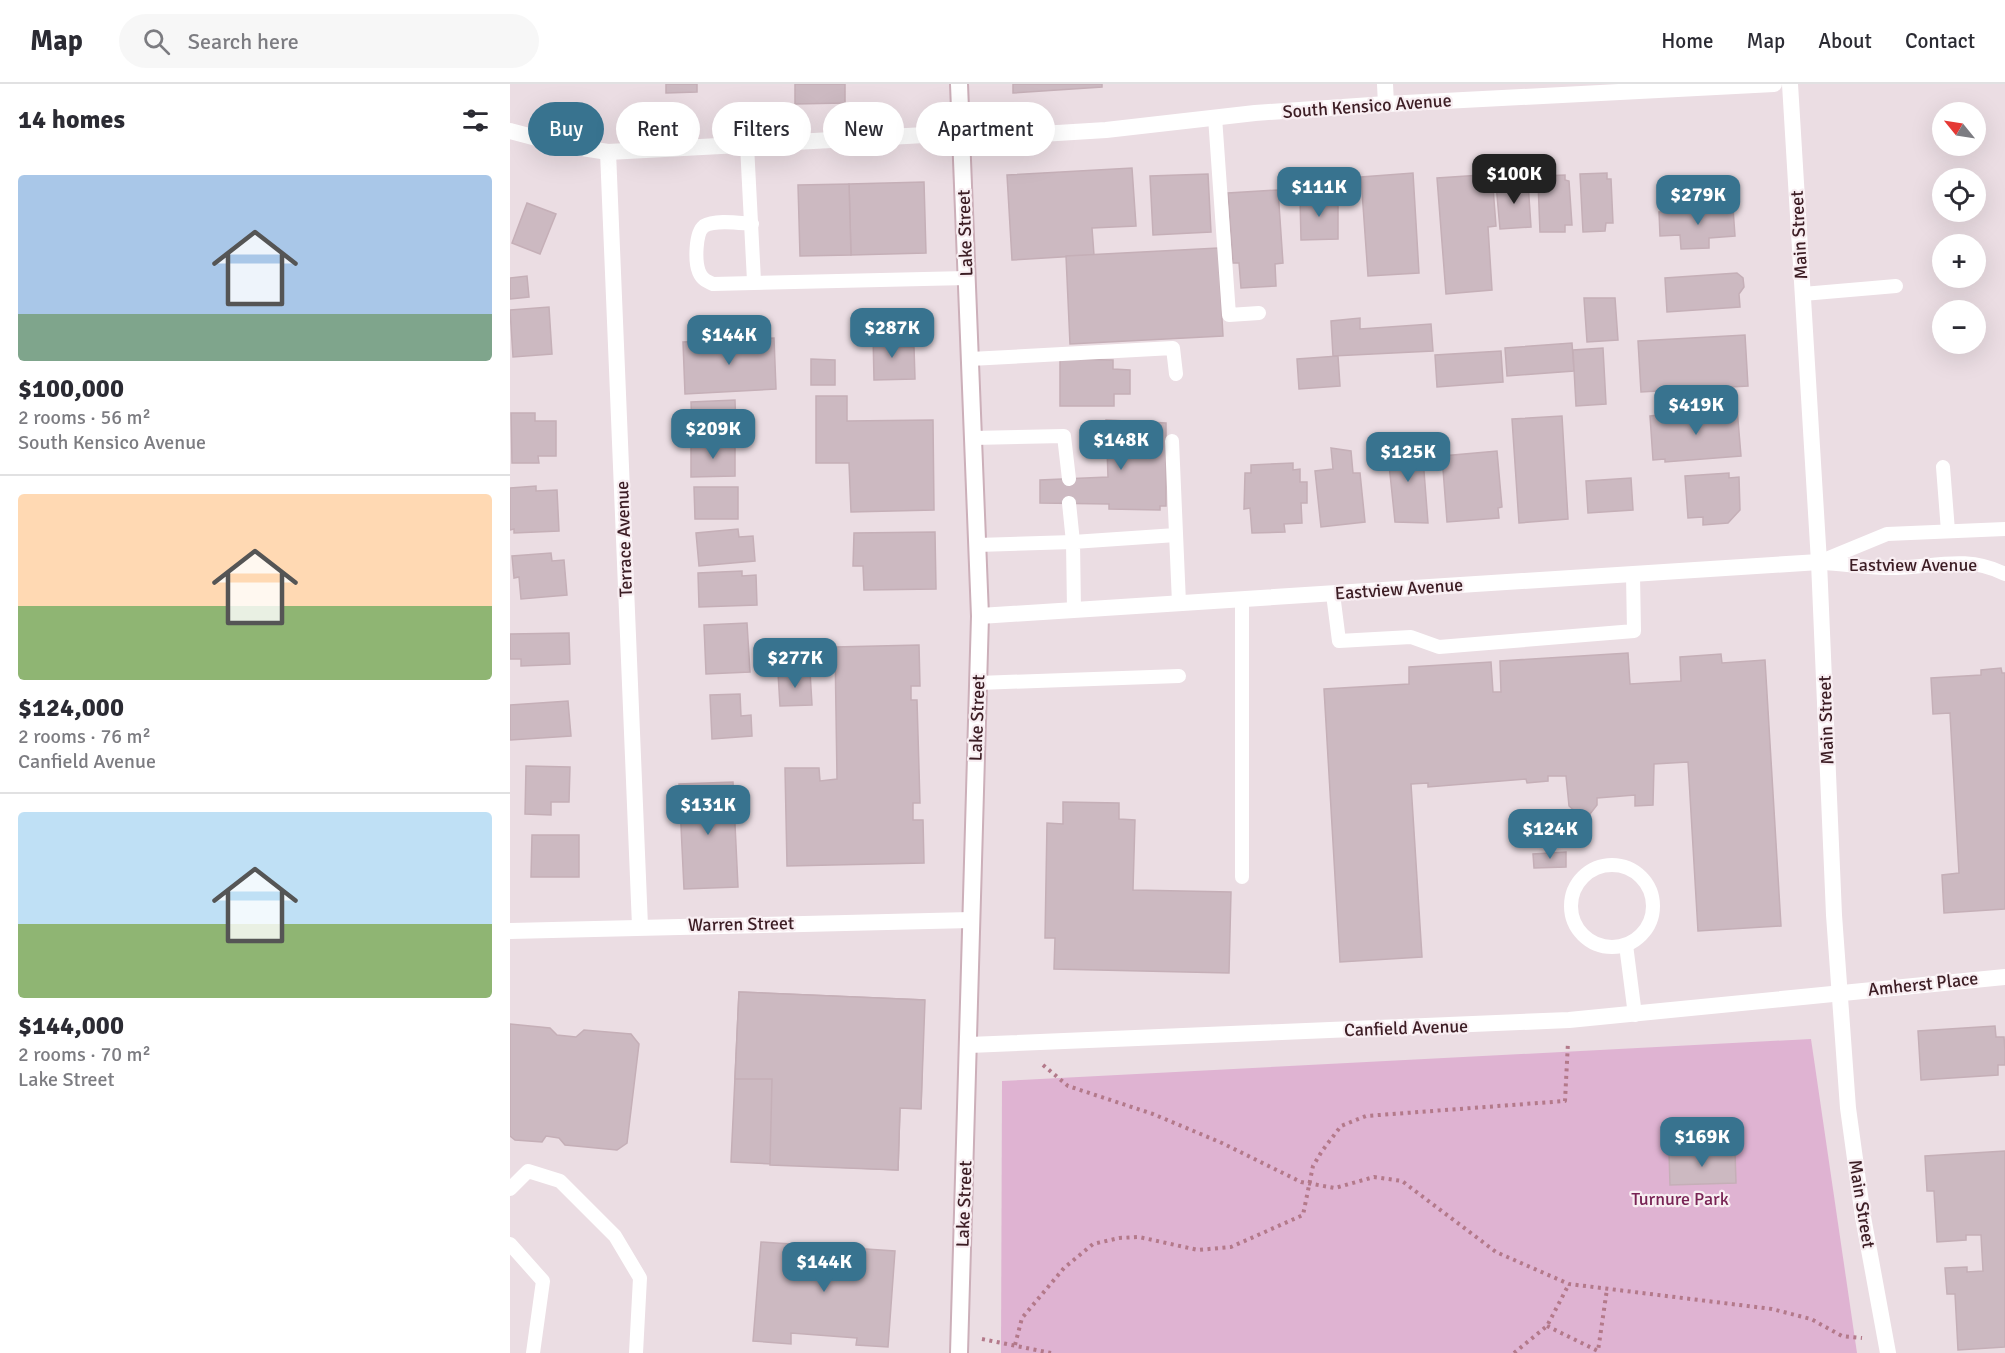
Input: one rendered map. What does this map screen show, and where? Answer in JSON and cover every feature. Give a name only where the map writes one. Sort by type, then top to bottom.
[{"type":"street","name":"Lake Street","points":[[959,84],[960,102]]},
{"type":"street","points":[[1385,84],[1386,104]]},
{"type":"street","name":"South Kensico Avenue","points":[[1055,133],[1106,130],[1215,117],[1386,104],[1774,84]]},
{"type":"street","name":"Main Street","points":[[1790,84],[1819,562],[1834,915],[1848,1108],[1863,1217],[1887,1347]]},
{"type":"street","name":"South Kensico Avenue","points":[[510,130],[563,145],[608,152],[712,147]]},
{"type":"street","name":"South Kensico Avenue","points":[[811,142],[916,136]]},
{"type":"street","name":"Terrace Avenue","points":[[608,152],[640,926]]},
{"type":"street","name":"Lake Street","points":[[960,1346],[980,616],[962,156]]},
{"type":"street","name":"Eastview Avenue","points":[[980,616],[1819,562]]},
{"type":"street","name":"Warren Street","points":[[510,931],[640,926],[971,920]]},
{"type":"street","name":"Amherst Place","points":[[1841,992],[2005,977]]},
{"type":"street","name":"Canfield Avenue","points":[[969,1045],[1569,1020],[1841,992]]},
{"type":"lane","points":[[1215,117],[1229,315],[1259,313]]},
{"type":"lane","points":[[748,156],[754,281]]},
{"type":"lane","points":[[752,224],[710,223],[703,227],[698,234],[698,270],[704,279],[713,284],[754,281],[966,278]]},
{"type":"lane","points":[[1803,294],[1896,286]]},
{"type":"lane","points":[[970,359],[1173,348],[1176,374]]},
{"type":"lane","points":[[973,438],[1064,436],[1068,479]]},
{"type":"lane","points":[[1172,441],[1179,603]]},
{"type":"lane","points":[[1943,467],[1948,531]]},
{"type":"lane","points":[[1069,503],[1073,542],[1074,610]]},
{"type":"lane","name":"Eastview Avenue","points":[[1819,562],[1887,534],[2005,529]]},
{"type":"lane","points":[[977,545],[1073,542],[1176,535]]},
{"type":"lane","name":"Eastview Avenue","points":[[1819,562],[1887,568],[1964,562],[1988,566],[2005,574]]},
{"type":"lane","points":[[1333,594],[1339,641],[1411,637],[1439,647],[1634,631],[1633,575]]},
{"type":"lane","points":[[1242,599],[1242,877]]},
{"type":"lane","points":[[978,683],[1179,676]]},
{"type":"lane","points":[[1602,866],[1622,867],[1641,876],[1649,887],[1653,900],[1648,928],[1639,938],[1626,945],[1613,948],[1600,946],[1578,931],[1572,919],[1572,899],[1579,881],[1589,872],[1602,866]]},
{"type":"lane","points":[[1626,945],[1635,1015]]},
{"type":"lane","points":[[510,1189],[528,1171],[560,1181],[615,1236],[640,1278],[636,1353]]},
{"type":"lane","points":[[510,1244],[543,1281],[533,1353]]},
{"type":"path","points":[[1014,1345],[1022,1317],[1064,1268],[1093,1244],[1139,1237],[1198,1250],[1231,1247],[1303,1215],[1313,1166],[1341,1126],[1366,1116],[1565,1101],[1569,1020]]},
{"type":"path","points":[[1033,1042],[1033,1056],[1068,1086],[1153,1114],[1311,1184],[1335,1188],[1374,1177],[1402,1181],[1496,1252],[1569,1284],[1772,1310],[1811,1319],[1842,1336],[1887,1347]]},
{"type":"path","points":[[1514,1353],[1547,1326],[1569,1284]]},
{"type":"path","points":[[1547,1326],[1598,1351],[1607,1289]]},
{"type":"path","points":[[960,1346],[985,1339],[1051,1353]]},
{"type":"green space","name":"Turnure Park","points":[[1811,1039],[1857,1353],[1001,1353],[1002,1081]]},
{"type":"building","points":[[666,84],[697,84],[697,92],[666,93]]},
{"type":"building","points":[[795,84],[845,84],[845,102],[795,102]]},
{"type":"building","points":[[1013,84],[1102,84],[1102,87],[1013,93]]},
{"type":"building","points":[[1132,168],[1136,226],[1092,228],[1094,255],[1012,260],[1007,175]]},
{"type":"building","points":[[1413,173],[1419,273],[1368,276],[1361,177]]},
{"type":"building","points":[[1607,173],[1607,179],[1611,179],[1613,223],[1606,223],[1605,231],[1583,232],[1580,174]]},
{"type":"building","points":[[1208,174],[1211,232],[1153,235],[1150,176]]},
{"type":"building","points":[[1481,175],[1482,188],[1493,187],[1496,226],[1488,227],[1492,290],[1446,294],[1437,178]]},
{"type":"building","points":[[1565,175],[1565,180],[1569,181],[1572,225],[1565,225],[1565,232],[1540,232],[1538,182],[1541,182],[1541,176]]},
{"type":"building","points":[[924,182],[926,253],[851,255],[849,184]]},
{"type":"building","points":[[1528,182],[1531,227],[1500,229],[1496,184]]},
{"type":"building","points":[[849,184],[851,255],[800,256],[798,185]]},
{"type":"building","points":[[1278,190],[1283,263],[1275,264],[1276,286],[1241,288],[1239,263],[1233,263],[1228,193]]},
{"type":"building","points":[[1300,197],[1338,197],[1338,239],[1301,240]]},
{"type":"building","points":[[527,203],[556,214],[540,254],[512,243]]},
{"type":"building","points":[[1733,208],[1735,236],[1709,238],[1709,248],[1681,249],[1680,235],[1660,236],[1659,212]]},
{"type":"building","points":[[1218,248],[1223,336],[1070,344],[1066,256]]},
{"type":"building","points":[[1737,273],[1743,278],[1744,287],[1739,294],[1740,307],[1667,312],[1665,278]]},
{"type":"building","points":[[527,276],[529,297],[510,299],[510,278]]},
{"type":"building","points":[[1584,298],[1615,298],[1618,340],[1587,342]]},
{"type":"building","points":[[549,307],[552,354],[513,357],[510,310]]},
{"type":"building","points":[[1360,318],[1360,329],[1431,324],[1433,351],[1333,356],[1331,321]]},
{"type":"building","points":[[873,334],[897,334],[897,347],[914,347],[915,379],[874,380]]},
{"type":"building","points":[[1745,335],[1748,386],[1641,392],[1638,341]]},
{"type":"building","points":[[774,338],[776,389],[685,394],[683,342]]},
{"type":"building","points":[[1572,343],[1574,371],[1507,376],[1505,348]]},
{"type":"building","points":[[1603,348],[1606,404],[1576,406],[1573,350]]},
{"type":"building","points":[[1501,351],[1503,382],[1437,387],[1435,355]]},
{"type":"building","points":[[1338,356],[1340,386],[1299,389],[1297,359]]},
{"type":"building","points":[[811,359],[835,360],[835,385],[811,385]]},
{"type":"building","points":[[1060,359],[1113,360],[1113,369],[1130,370],[1130,394],[1114,394],[1114,406],[1060,406]]},
{"type":"building","points":[[816,396],[847,396],[847,421],[933,420],[934,510],[851,512],[849,463],[816,463]]},
{"type":"building","points":[[735,400],[736,431],[692,433],[691,402]]},
{"type":"building","points":[[1737,408],[1741,456],[1665,462],[1665,459],[1653,460],[1650,416]]},
{"type":"building","points":[[511,413],[535,413],[535,421],[556,421],[556,456],[538,456],[539,463],[512,463]]},
{"type":"building","points":[[1562,416],[1568,519],[1519,523],[1512,419]]},
{"type":"building","points":[[1106,420],[1166,423],[1166,506],[1160,506],[1160,510],[1109,509],[1109,504],[1040,503],[1040,480],[1108,477]]},
{"type":"building","points":[[691,444],[735,444],[735,476],[691,477]]},
{"type":"building","points":[[1387,445],[1422,445],[1428,523],[1395,522]]},
{"type":"building","points":[[1331,448],[1351,451],[1353,473],[1360,473],[1365,522],[1321,527],[1315,471],[1333,469]]},
{"type":"building","points":[[1497,451],[1502,507],[1498,508],[1499,518],[1447,522],[1442,456]]},
{"type":"building","points":[[1293,463],[1293,470],[1300,469],[1300,482],[1307,482],[1307,503],[1301,503],[1302,523],[1284,524],[1285,532],[1252,533],[1250,508],[1244,509],[1245,473],[1251,473],[1251,465]]},
{"type":"building","points":[[1729,473],[1729,478],[1739,477],[1740,510],[1728,523],[1703,525],[1703,517],[1688,518],[1685,476]]},
{"type":"building","points":[[1631,478],[1633,510],[1588,513],[1586,481]]},
{"type":"building","points":[[536,486],[536,491],[557,490],[559,531],[514,533],[514,529],[510,530],[510,488]]},
{"type":"building","points":[[694,487],[738,487],[738,519],[695,519]]},
{"type":"building","points":[[738,529],[739,537],[753,536],[755,561],[699,566],[696,533]]},
{"type":"building","points":[[935,532],[936,589],[864,590],[863,566],[853,566],[854,533]]},
{"type":"building","points":[[551,553],[552,561],[564,560],[567,595],[521,599],[519,577],[514,578],[512,556]]},
{"type":"building","points":[[742,571],[742,576],[756,575],[757,605],[699,607],[698,573]]},
{"type":"building","points":[[747,623],[750,672],[706,674],[704,625]]},
{"type":"building","points":[[569,633],[570,664],[521,666],[521,659],[510,659],[510,634]]},
{"type":"building","points":[[919,645],[920,686],[911,686],[911,700],[917,700],[920,803],[913,803],[913,820],[923,820],[924,863],[787,866],[785,768],[819,768],[820,781],[837,779],[835,647]]},
{"type":"building","points":[[1628,653],[1630,684],[1681,681],[1680,657],[1721,654],[1722,663],[1765,660],[1781,926],[1698,931],[1688,762],[1654,764],[1653,805],[1635,806],[1635,795],[1597,798],[1597,805],[1590,814],[1578,814],[1569,806],[1566,776],[1548,776],[1548,781],[1527,783],[1526,779],[1428,787],[1428,783],[1411,784],[1422,957],[1340,962],[1324,689],[1409,684],[1409,667],[1491,662],[1493,692],[1501,692],[1500,661]]},
{"type":"building","points":[[2001,668],[2002,673],[2005,673],[2005,909],[1944,913],[1942,875],[1959,873],[1950,713],[1933,714],[1931,678],[1981,675],[1981,670]]},
{"type":"building","points":[[810,671],[812,705],[780,706],[778,673]]},
{"type":"building","points":[[740,694],[741,716],[751,715],[752,736],[712,739],[710,695]]},
{"type":"building","points":[[568,701],[571,736],[510,740],[510,705]]},
{"type":"building","points":[[526,766],[570,767],[569,802],[551,802],[551,815],[525,814]]},
{"type":"building","points":[[733,782],[738,887],[684,889],[679,784]]},
{"type":"building","points":[[1063,802],[1119,803],[1119,819],[1135,820],[1133,890],[1231,892],[1229,973],[1054,969],[1055,938],[1045,938],[1047,823],[1063,824]]},
{"type":"building","points":[[532,835],[579,835],[579,877],[531,877]]},
{"type":"building","points":[[1566,852],[1566,867],[1534,868],[1533,854]]},
{"type":"building","points":[[739,992],[924,1000],[921,1108],[900,1108],[898,1170],[731,1162]]},
{"type":"building","points":[[739,992],[925,1000],[921,1109],[900,1108],[898,1170],[770,1165],[772,1079],[735,1079]]},
{"type":"building","points":[[510,1024],[550,1028],[557,1035],[576,1037],[584,1030],[631,1034],[639,1044],[627,1143],[617,1150],[565,1145],[559,1138],[546,1136],[542,1142],[515,1140],[510,1136]]},
{"type":"building","points":[[1995,1026],[1996,1037],[2004,1037],[2005,1051],[2005,1065],[1998,1065],[1998,1075],[1921,1080],[1918,1031]]},
{"type":"building","points":[[1735,1151],[1736,1183],[1670,1185],[1669,1153]]},
{"type":"building","points":[[2005,1151],[2005,1347],[1958,1350],[1955,1294],[1947,1294],[1945,1268],[1967,1267],[1967,1272],[1983,1271],[1981,1235],[1966,1235],[1966,1240],[1937,1242],[1934,1191],[1927,1191],[1925,1156]]},
{"type":"building","points":[[761,1242],[895,1251],[888,1347],[856,1345],[857,1338],[791,1333],[791,1344],[753,1341]]}]
